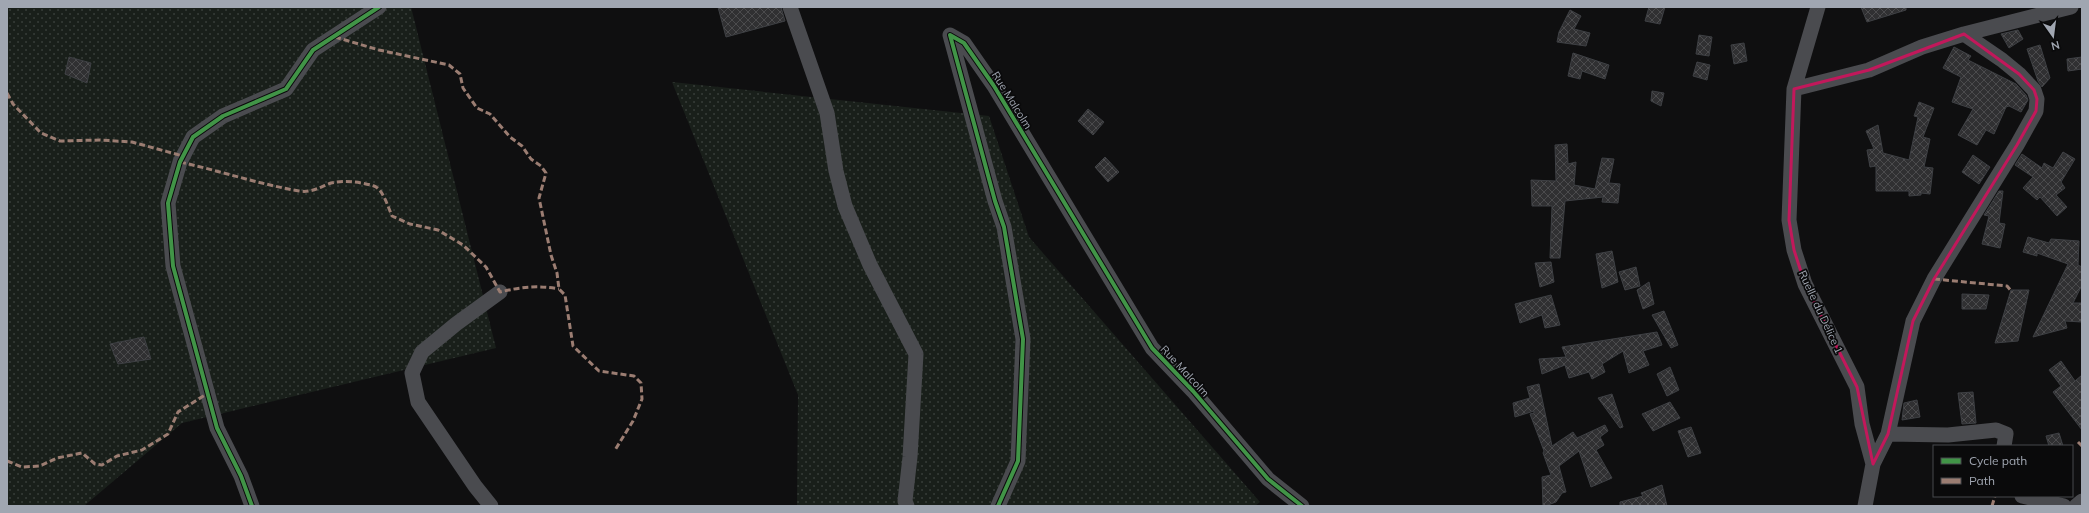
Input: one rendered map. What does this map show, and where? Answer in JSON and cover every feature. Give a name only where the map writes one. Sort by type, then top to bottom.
[{"type":"street","points":[[252,506],[241,476],[217,428],[173,266],[168,203],[180,162],[193,137],[222,116],[286,89],[313,50],[379,7]]},
{"type":"street","points":[[790,7],[827,113],[836,171],[845,206],[870,264],[916,354],[905,501],[908,506]]},
{"type":"street","name":"Ruelle du Délice 1","points":[[1818,7],[1794,90],[1789,220],[1794,250],[1805,284],[1857,387],[1862,424],[1873,464],[1865,506]]},
{"type":"street","points":[[1794,90],[1868,70],[1922,48],[1964,34],[2071,7]]},
{"type":"street","points":[[1873,464],[1888,434],[1914,321],[1934,279],[2017,145],[2036,111],[2037,99],[2034,90],[2019,74],[2002,60],[1964,34]]},
{"type":"street","name":"Rue Malcolm","points":[[998,506],[1018,461],[1024,339],[1004,227],[995,201],[950,35],[964,43],[994,86],[1152,348],[1193,391],[1268,479],[1302,506]]},
{"type":"street","points":[[491,506],[475,486],[418,402],[412,373],[422,352],[456,324],[500,292]]},
{"type":"street","points":[[1888,434],[1948,435],[1996,430],[2006,434],[2004,445]]},
{"type":"street","points":[[2026,497],[2064,506]]},
{"type":"street","points":[[2076,506],[2082,501]]},
{"type":"highlighted area","points":[[1964,34],[2019,74],[2034,90],[2037,99],[2036,111],[2017,145],[1934,279],[1913,321],[1888,434],[1873,464],[1857,387],[1805,284],[1794,250],[1789,220],[1794,89],[1869,70]]},
{"type":"shaded area","points":[[7,7],[411,7],[496,348],[182,423],[84,506],[7,506]]},
{"type":"shaded area","points":[[672,82],[989,116],[1029,237],[1260,502],[1255,506],[797,506],[798,395]]},
{"type":"building","points":[[718,7],[781,7],[785,21],[726,37]]},
{"type":"building","points":[[1649,7],[1665,7],[1660,24],[1645,21]]},
{"type":"building","points":[[1861,7],[1906,7],[1906,10],[1867,22]]},
{"type":"building","points":[[1570,10],[1581,16],[1574,29],[1590,33],[1586,46],[1557,42],[1559,32]]},
{"type":"building","points":[[2018,30],[2023,39],[2009,48],[2001,34]]},
{"type":"building","points":[[1699,35],[1712,37],[1709,56],[1696,54]]},
{"type":"building","points":[[1744,43],[1747,61],[1734,64],[1731,45]]},
{"type":"building","points":[[2040,45],[2050,78],[2042,87],[2038,81],[2027,49]]},
{"type":"building","points":[[1954,47],[1971,56],[1968,60],[2016,84],[2026,95],[2028,100],[2021,112],[2009,106],[2006,107],[1994,134],[1986,130],[1977,145],[1958,135],[1973,109],[1952,102],[1961,77],[1943,68]]},
{"type":"building","points":[[1573,53],[1609,65],[1605,79],[1582,71],[1580,79],[1568,76]]},
{"type":"building","points":[[69,57],[91,63],[87,83],[65,74]]},
{"type":"building","points":[[2082,57],[2082,69],[2068,71],[2067,59]]},
{"type":"building","points":[[1697,62],[1710,65],[1707,80],[1693,76]]},
{"type":"building","points":[[1652,91],[1664,93],[1661,106],[1651,101]]},
{"type":"building","points":[[1919,102],[1934,108],[1923,137],[1930,139],[1924,167],[1933,168],[1930,194],[1921,193],[1921,195],[1909,196],[1909,191],[1876,191],[1876,166],[1870,167],[1867,150],[1874,149],[1866,131],[1878,125],[1883,153],[1909,160],[1918,117],[1914,116]]},
{"type":"building","points":[[1088,109],[1104,122],[1093,135],[1078,121]]},
{"type":"building","points":[[1567,144],[1568,164],[1576,162],[1574,185],[1595,189],[1602,158],[1614,159],[1609,183],[1620,184],[1618,203],[1602,202],[1603,197],[1565,201],[1560,258],[1550,258],[1552,206],[1532,206],[1531,180],[1556,181],[1555,145]]},
{"type":"building","points":[[2063,152],[2075,159],[2061,182],[2065,188],[2056,195],[2067,207],[2057,216],[2040,197],[2037,200],[2023,188],[2033,177],[2015,165],[2022,154],[2042,168],[2044,163],[2053,168]]},
{"type":"building","points":[[1973,155],[1990,167],[1979,184],[1962,172]]},
{"type":"building","points":[[1105,157],[1119,172],[1108,182],[1095,167]]},
{"type":"building","points":[[1999,191],[2003,191],[1999,223],[2005,224],[2000,248],[1982,244],[1989,216],[1984,215]]},
{"type":"building","points":[[2028,237],[2049,243],[2051,239],[2079,241],[2078,265],[2082,267],[2082,285],[2073,303],[2082,303],[2082,322],[2065,321],[2067,328],[2033,337],[2068,264],[2037,253],[2037,256],[2023,252]]},
{"type":"building","points":[[1612,251],[1618,282],[1602,288],[1596,254]]},
{"type":"building","points":[[1551,262],[1554,282],[1540,287],[1535,263]]},
{"type":"building","points":[[1636,267],[1640,286],[1625,290],[1619,272]]},
{"type":"building","points":[[1649,282],[1654,304],[1643,309],[1637,290]]},
{"type":"building","points":[[2011,290],[2029,290],[2018,341],[1995,343]]},
{"type":"building","points":[[1962,294],[1989,295],[1986,309],[1962,309]]},
{"type":"building","points":[[1551,295],[1560,325],[1545,328],[1542,315],[1520,323],[1515,304]]},
{"type":"building","points":[[1664,311],[1678,345],[1671,348],[1652,315]]},
{"type":"building","points":[[1657,332],[1662,345],[1643,351],[1649,365],[1629,373],[1623,351],[1602,364],[1605,372],[1592,379],[1589,372],[1569,378],[1565,365],[1542,374],[1539,359],[1566,357],[1562,347]]},
{"type":"building","points":[[144,337],[151,359],[118,364],[110,344]]},
{"type":"building","points":[[2061,361],[2075,381],[2082,375],[2082,430],[2053,392],[2061,386],[2049,370]]},
{"type":"building","points":[[1670,367],[1679,390],[1667,396],[1657,374]]},
{"type":"building","points":[[1539,384],[1552,446],[1573,432],[1577,438],[1605,425],[1608,431],[1600,437],[1604,445],[1596,450],[1612,478],[1591,487],[1579,451],[1559,466],[1566,492],[1562,493],[1556,502],[1545,506],[1543,506],[1542,477],[1551,475],[1530,414],[1534,413],[1534,411],[1515,417],[1513,403],[1530,398],[1527,387]]},
{"type":"building","points":[[1973,392],[1976,423],[1962,424],[1958,393]]},
{"type":"building","points":[[1612,394],[1623,427],[1620,428],[1598,398]]},
{"type":"building","points":[[1917,400],[1920,417],[1902,420],[1904,403]]},
{"type":"building","points":[[1670,402],[1680,418],[1653,431],[1642,414]]},
{"type":"building","points":[[1691,427],[1701,453],[1688,457],[1678,431]]},
{"type":"building","points":[[2059,433],[2063,445],[2049,445],[2046,436]]},
{"type":"building","points":[[1662,485],[1667,506],[1620,506],[1620,502],[1643,496],[1641,493]]},
{"type":"marked path","points":[[335,37],[379,50],[449,65],[460,74],[463,88],[477,108],[490,114],[510,137],[522,146],[531,159],[541,166],[546,173],[539,198],[551,255],[557,273],[559,289],[565,295],[573,346],[599,371],[634,376],[641,383],[642,399],[633,421],[615,450]]},
{"type":"marked path","points":[[7,93],[13,104],[41,133],[60,141],[100,140],[132,142],[183,156]]},
{"type":"marked path","points":[[180,162],[269,185],[299,191],[312,190],[331,183],[341,182],[374,186],[383,194],[392,216],[410,224],[438,230],[463,245],[486,267],[500,292],[530,287],[559,289]]},
{"type":"marked path","points":[[1934,279],[2007,286],[2012,292]]},
{"type":"marked path","points":[[7,461],[22,467],[40,466],[57,458],[82,453],[95,464],[102,465],[117,456],[142,450],[168,434],[178,412],[208,393]]},
{"type":"marked path","points":[[2078,442],[2082,446]]},
{"type":"marked path","points":[[1992,506],[1995,497]]},
{"type":"cycle path","points":[[252,506],[241,476],[217,428],[173,266],[168,203],[180,162],[193,137],[223,116],[286,89],[313,50],[379,7]]},
{"type":"cycle path","points":[[998,506],[1018,461],[1023,339],[1004,227],[995,201],[950,35],[964,43],[994,86],[1152,348],[1193,391],[1268,479],[1302,506]]}]
